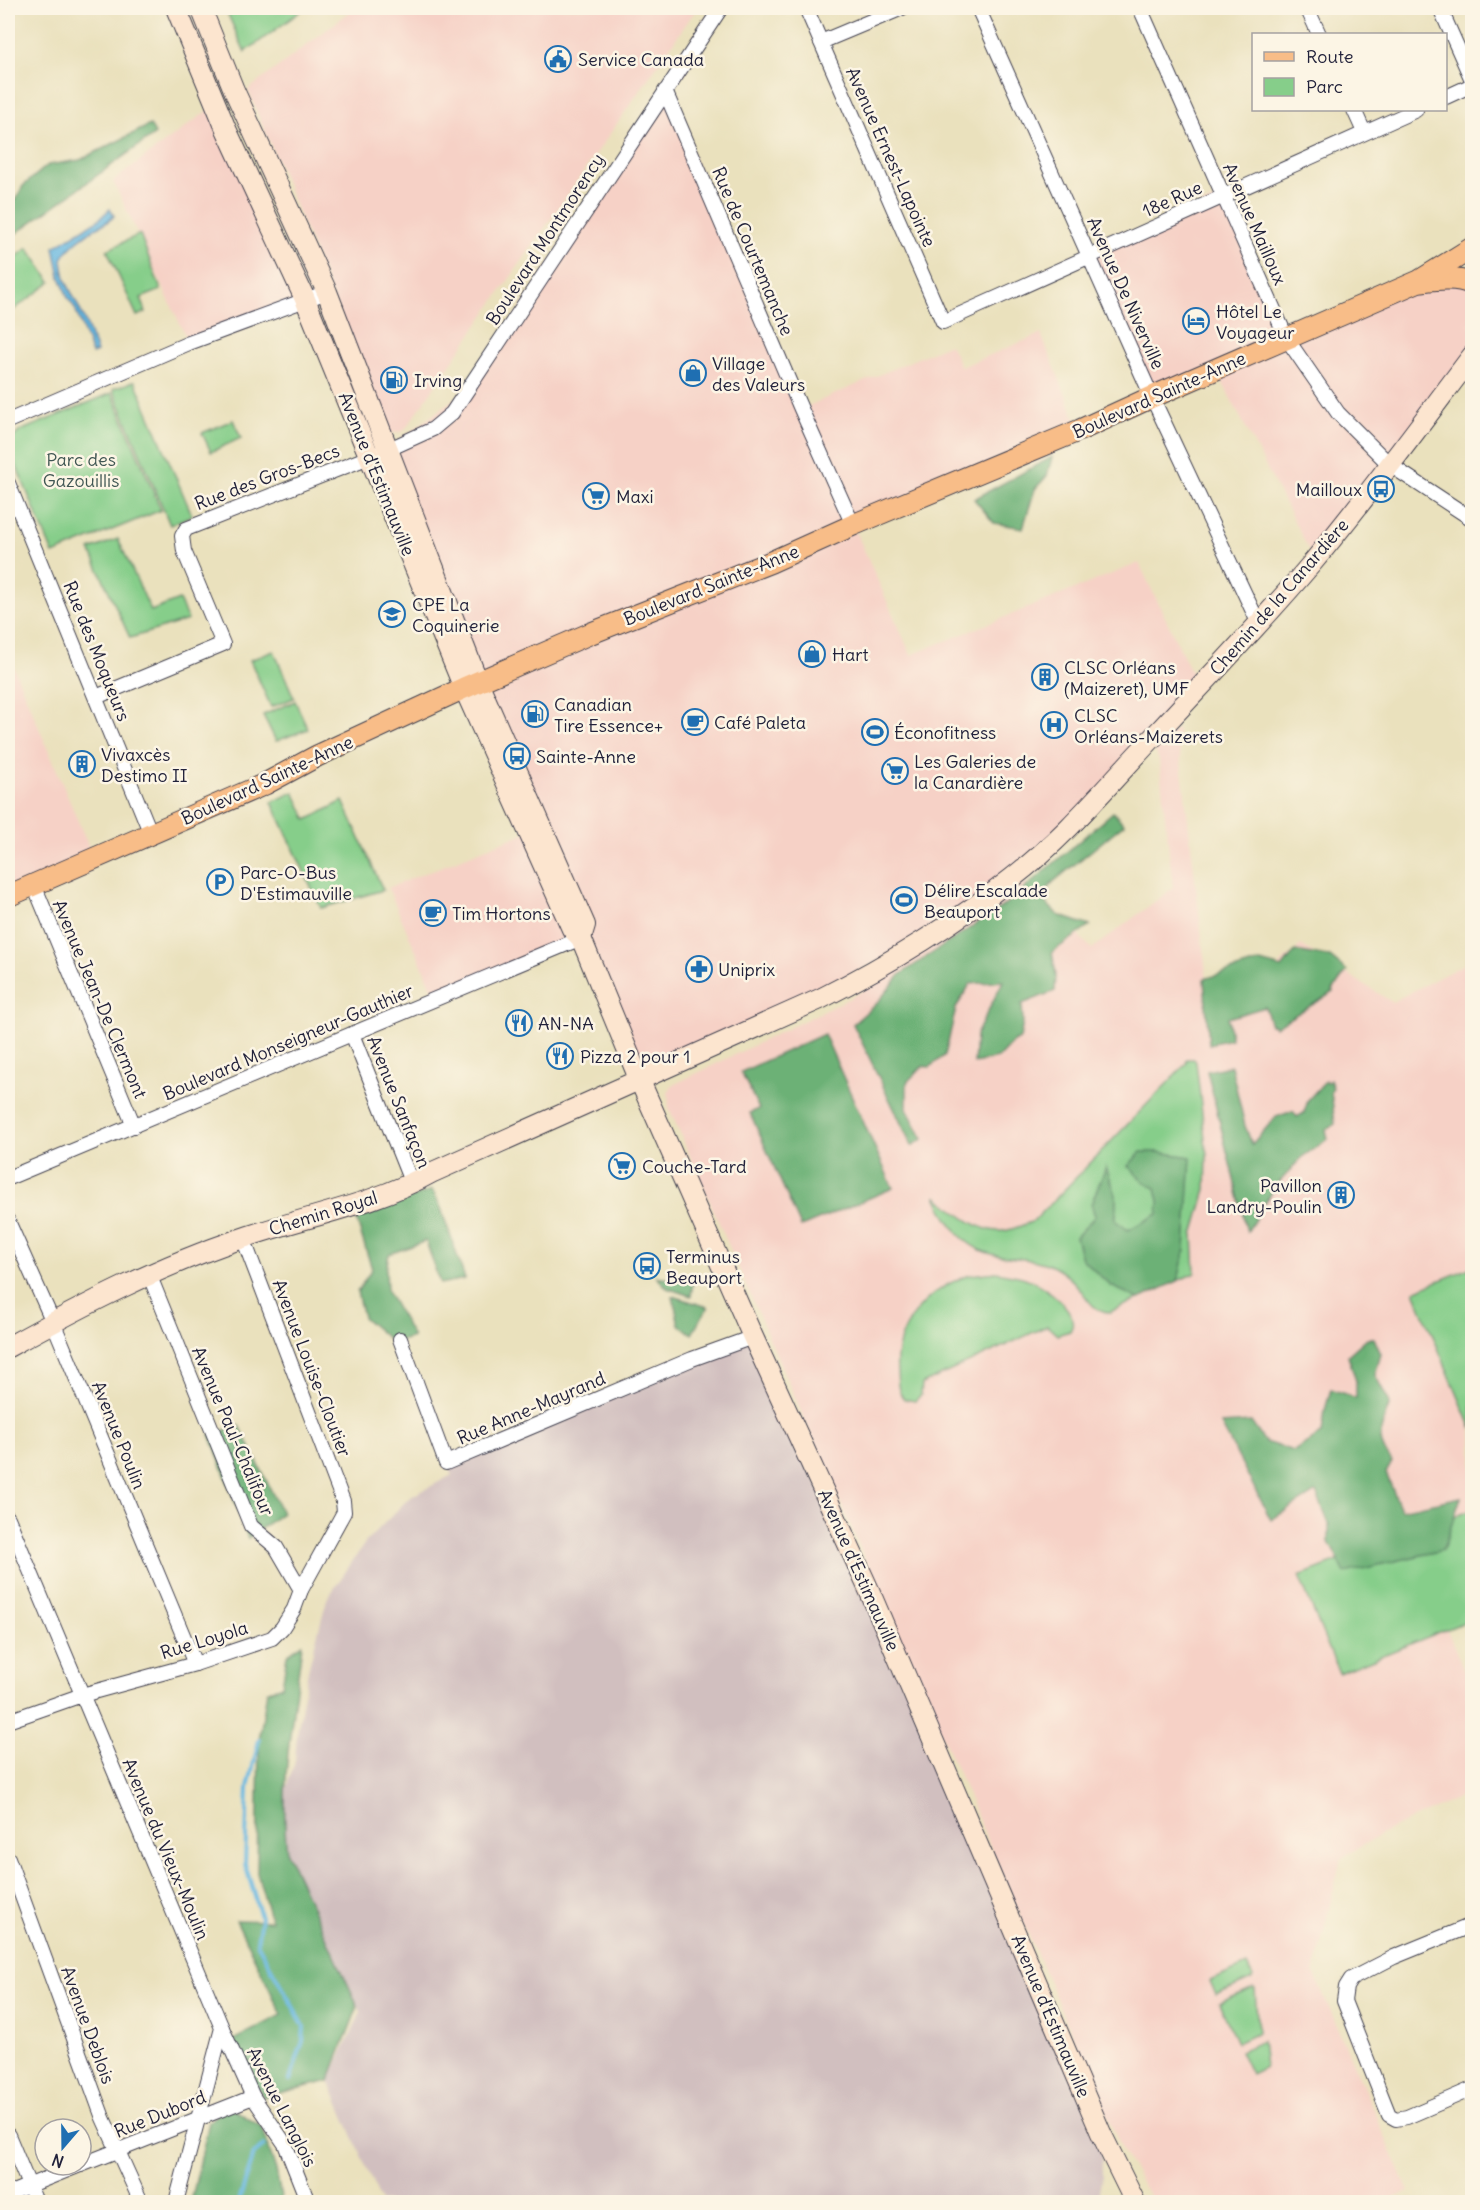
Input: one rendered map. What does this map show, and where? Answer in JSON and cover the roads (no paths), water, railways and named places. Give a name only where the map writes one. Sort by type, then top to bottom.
[{"type":"main road","name":"Avenue d'Estimauville","points":[[177,8],[226,129],[304,299],[379,453]]},
{"type":"main road","name":"Avenue d'Estimauville","points":[[201,8],[234,90],[327,292],[379,453],[471,685],[585,925],[581,938],[640,1081],[753,1337],[869,1590],[1088,2101],[1135,2202]]},
{"type":"main road","name":"Boulevard Sainte-Anne","points":[[8,896],[265,784],[317,756],[471,685],[590,634],[771,562],[853,525],[1080,430],[1419,281],[1473,249]]},
{"type":"main road","name":"Boulevard Sainte-Anne","points":[[1419,281],[1443,279],[1467,281],[1473,284]]},
{"type":"main road","name":"Chemin de la Canardière","points":[[640,1081],[860,979],[938,931],[1012,879],[1085,810],[1258,624],[1314,560],[1473,356]]},
{"type":"main road","name":"Chemin Royal","points":[[8,1347],[149,1274],[243,1238],[363,1203],[412,1184],[433,1172],[640,1081]]},
{"type":"street","name":"Boulevard Montmorency","points":[[379,453],[433,429],[452,413],[664,90],[721,8]]},
{"type":"street","name":"Avenue Ernest-Lapointe","points":[[806,8],[943,322]]},
{"type":"street","points":[[821,42],[902,8]]},
{"type":"street","name":"Avenue De Niverville","points":[[978,8],[1152,397],[1258,624]]},
{"type":"street","name":"Avenue Mailloux","points":[[1140,8],[1287,339],[1338,413],[1390,465],[1473,519]]},
{"type":"street","points":[[1307,8],[1319,33]]},
{"type":"street","points":[[1440,8],[1473,80]]},
{"type":"street","points":[[1447,97],[1473,85]]},
{"type":"street","name":"Rue de Courtemanche","points":[[664,90],[853,525]]},
{"type":"street","points":[[1354,111],[1364,132]]},
{"type":"street","name":"18e Rue","points":[[943,322],[1414,111]]},
{"type":"street","points":[[8,422],[158,356],[327,292]]},
{"type":"street","name":"Rue des Gros-Becs","points":[[96,697],[223,644],[184,551],[182,540],[186,529],[379,453]]},
{"type":"street","name":"Rue des Moqueurs","points":[[8,483],[151,834]]},
{"type":"street","name":"Avenue Jean-De Clermont","points":[[34,885],[134,1126]]},
{"type":"street","name":"Boulevard Monseigneur-Gauthier","points":[[8,1178],[581,938]]},
{"type":"street","name":"Avenue Sanfaçon","points":[[352,1034],[412,1184]]},
{"type":"street","name":"Avenue Poulin","points":[[8,1221],[53,1322],[195,1664]]},
{"type":"street","name":"Avenue Louise-Cloutier","points":[[243,1238],[343,1501],[344,1512]]},
{"type":"street","name":"Avenue Paul-Chalifour","points":[[149,1274],[251,1526],[276,1547],[301,1590]]},
{"type":"street","name":"Rue Anne-Mayrand","points":[[400,1339],[446,1463],[692,1359],[753,1337]]},
{"type":"street","name":"Rue Loyola","points":[[8,1721],[82,1695],[195,1664],[272,1638],[282,1628],[294,1609],[301,1590],[344,1512]]},
{"type":"street","name":"Avenue du Vieux-Moulin","points":[[8,1518],[222,2028]]},
{"type":"street","name":"Avenue Deblois","points":[[8,1858],[103,2118],[141,2202]]},
{"type":"street","points":[[1473,1925],[1394,1957],[1352,1979],[1346,1987],[1344,2001],[1389,2115],[1396,2119],[1407,2117],[1473,2089]]},
{"type":"street","points":[[176,2202],[222,2028]]},
{"type":"street","name":"Avenue Langlois","points":[[222,2028],[253,2097],[285,2145],[308,2202]]},
{"type":"street","name":"Rue Dubord","points":[[93,2160],[253,2097]]},
{"type":"street","points":[[8,2134],[36,2202]]},
{"type":"street","name":"Rue Dubord","points":[[8,2194],[50,2177]]},
{"type":"water","points":[[110,209],[114,216],[78,241],[62,259],[66,281],[97,352],[92,354],[75,308],[68,298],[60,277],[54,247],[98,220]]},
{"type":"waterway","points":[[259,1740],[248,1788],[245,1864],[261,1917],[257,1943],[304,2026],[303,2041],[290,2080]]},
{"type":"waterway","points":[[239,2202],[254,2154],[264,2146]]},
{"type":"place","name":"Service Canada","points":[[558,59]]},
{"type":"place","name":"Hôtel Le Voyageur","points":[[1196,321]]},
{"type":"place","name":"Village des Valeurs","points":[[693,373]]},
{"type":"place","name":"Irving","points":[[394,380]]},
{"type":"place","name":"Mailloux","points":[[1381,489]]},
{"type":"place","name":"Maxi","points":[[596,496]]},
{"type":"place","name":"CPE La Coquinerie","points":[[392,614]]},
{"type":"place","name":"Hart","points":[[812,654]]},
{"type":"place","name":"CLSC Orléans (Maizeret), UMF","points":[[1045,677]]},
{"type":"place","name":"Canadian Tire Essence+","points":[[535,714]]},
{"type":"place","name":"Café Paleta","points":[[695,722]]},
{"type":"place","name":"CLSC Orléans-Maizerets","points":[[1054,725]]},
{"type":"place","name":"Éconofitness","points":[[875,732]]},
{"type":"place","name":"Sainte-Anne","points":[[517,756]]},
{"type":"place","name":"Vivaxcès Destimo II","points":[[82,764]]},
{"type":"place","name":"Les Galeries de la Canardière","points":[[895,771]]},
{"type":"place","name":"Parc-O-Bus D'Estimauville","points":[[220,882]]},
{"type":"place","name":"Délire Escalade Beauport","points":[[904,900]]},
{"type":"place","name":"Tim Hortons","points":[[433,913]]},
{"type":"place","name":"Uniprix","points":[[699,969]]},
{"type":"place","name":"AN-NA","points":[[519,1023]]},
{"type":"place","name":"Pizza 2 pour 1","points":[[560,1056]]},
{"type":"place","name":"Couche-Tard","points":[[622,1166]]},
{"type":"place","name":"Pavillon Landry-Poulin","points":[[1341,1195]]},
{"type":"place","name":"Terminus Beauport","points":[[647,1266]]},
{"type":"park label","name":"Parc des Gazouillis","points":[[81,469]]}]
